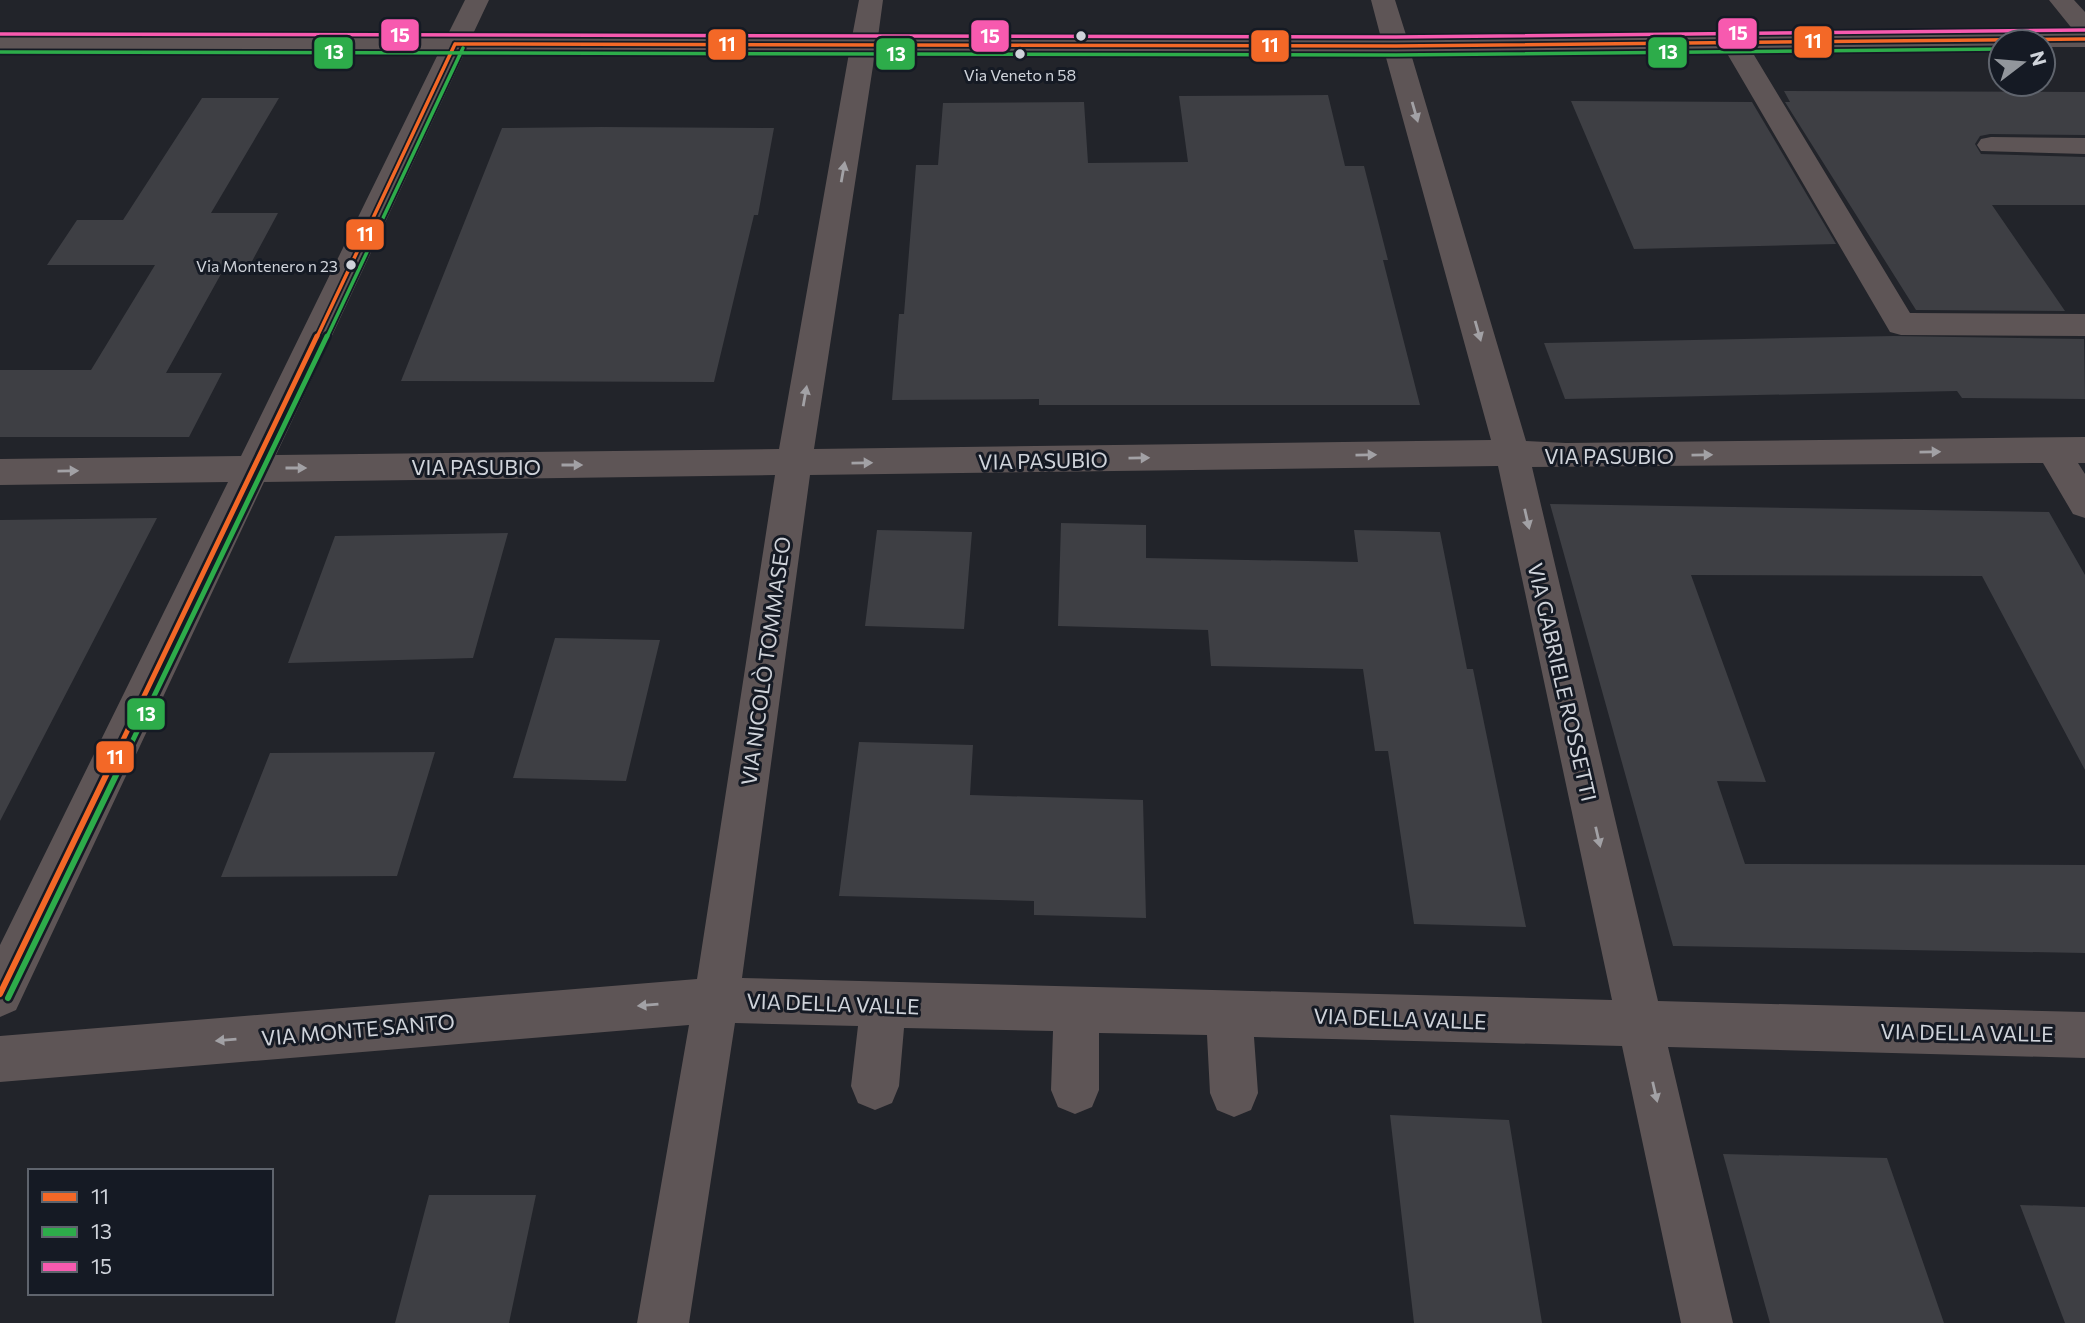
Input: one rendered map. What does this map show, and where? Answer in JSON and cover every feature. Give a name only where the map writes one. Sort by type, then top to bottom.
[{"type":"street","points":[[0,994],[255,468],[477,0]]},
{"type":"street","name":"VIA NICOLÒ TOMMASEO","points":[[663,1323],[716,1000],[794,464],[871,0]]},
{"type":"street","name":"VIA GABRIELE ROSSETTI","points":[[1383,0],[1512,453],[1707,1323]]},
{"type":"street","points":[[2061,0],[2085,28]]},
{"type":"street","points":[[0,43],[1396,46],[2085,39]]},
{"type":"street","points":[[1734,43],[1900,324],[2085,325]]},
{"type":"street","points":[[1991,145],[2085,146]]},
{"type":"street","points":[[2069,450],[2085,504]]},
{"type":"street","name":"VIA PASUBIO","points":[[0,472],[1512,453],[1566,456],[2069,450]]},
{"type":"street","name":"VIA DELLA VALLE","points":[[716,1000],[2085,1035]]},
{"type":"street","name":"VIA MONTE SANTO","points":[[0,1059],[716,1000]]},
{"type":"street","points":[[875,1086],[884,1004]]},
{"type":"street","points":[[1075,1090],[1076,1009]]},
{"type":"street","points":[[1229,1014],[1234,1093]]},
{"type":"building","points":[[1784,91],[1987,92],[1987,98],[2057,98],[2057,92],[2085,92],[2085,135],[1990,134],[1980,136],[1975,144],[1981,154],[2085,157],[2085,205],[1992,205],[2065,311],[1916,310],[1785,102],[1790,102]]},
{"type":"building","points":[[1328,95],[1345,166],[1364,166],[1388,260],[1383,260],[1420,405],[1039,405],[1039,399],[892,400],[899,314],[904,314],[916,165],[938,165],[943,103],[1084,102],[1088,163],[1188,162],[1179,96]]},
{"type":"building","points":[[202,98],[279,98],[211,213],[278,213],[250,265],[226,265],[166,373],[222,373],[189,437],[0,437],[0,370],[91,370],[155,265],[47,265],[77,220],[123,220]]},
{"type":"building","points":[[1571,101],[1752,102],[1836,244],[1634,249]]},
{"type":"building","points":[[502,128],[774,128],[758,215],[754,215],[714,382],[401,381]]},
{"type":"building","points":[[1894,336],[2084,339],[2085,399],[1962,398],[1957,391],[1565,399],[1544,343]]},
{"type":"building","points":[[1550,504],[2049,512],[2085,575],[2085,770],[1982,576],[1691,575],[1766,782],[1717,781],[1745,864],[2085,865],[2085,953],[1673,946]]},
{"type":"building","points":[[157,518],[0,821],[0,520]]},
{"type":"building","points":[[1061,523],[1146,525],[1146,558],[1358,562],[1354,530],[1440,532],[1467,669],[1473,669],[1526,927],[1414,924],[1388,751],[1375,751],[1363,669],[1211,666],[1208,630],[1058,626]]},
{"type":"building","points":[[877,530],[972,532],[964,629],[865,626]]},
{"type":"building","points":[[508,533],[473,658],[288,663],[335,536]]},
{"type":"building","points":[[555,638],[660,640],[626,781],[513,778]]},
{"type":"building","points":[[859,742],[973,745],[970,795],[1143,800],[1146,918],[1034,915],[1034,901],[839,896]]},
{"type":"building","points":[[435,752],[397,876],[221,877],[270,753]]},
{"type":"building","points":[[1390,1115],[1509,1120],[1542,1323],[1414,1323]]},
{"type":"building","points":[[1723,1154],[1887,1158],[1944,1323],[1770,1323]]},
{"type":"building","points":[[429,1195],[536,1195],[509,1323],[395,1323]]},
{"type":"building","points":[[2020,1205],[2085,1207],[2085,1323],[2065,1323]]},
{"type":"transit line","name":"15","points":[[0,34],[1396,37],[2085,30]]},
{"type":"transit line","name":"11","points":[[455,44],[1396,46],[2085,39]]},
{"type":"transit line","name":"11","points":[[0,994],[255,468],[455,44]]},
{"type":"transit line","name":"13","points":[[8,998],[263,472],[463,48]]},
{"type":"transit line","name":"13","points":[[0,52],[1396,55],[1987,49]]},
{"type":"place","name":"Via Veneto n 58","points":[[1020,54]]},
{"type":"place","name":"Via Montenero n 23","points":[[351,265]]}]
